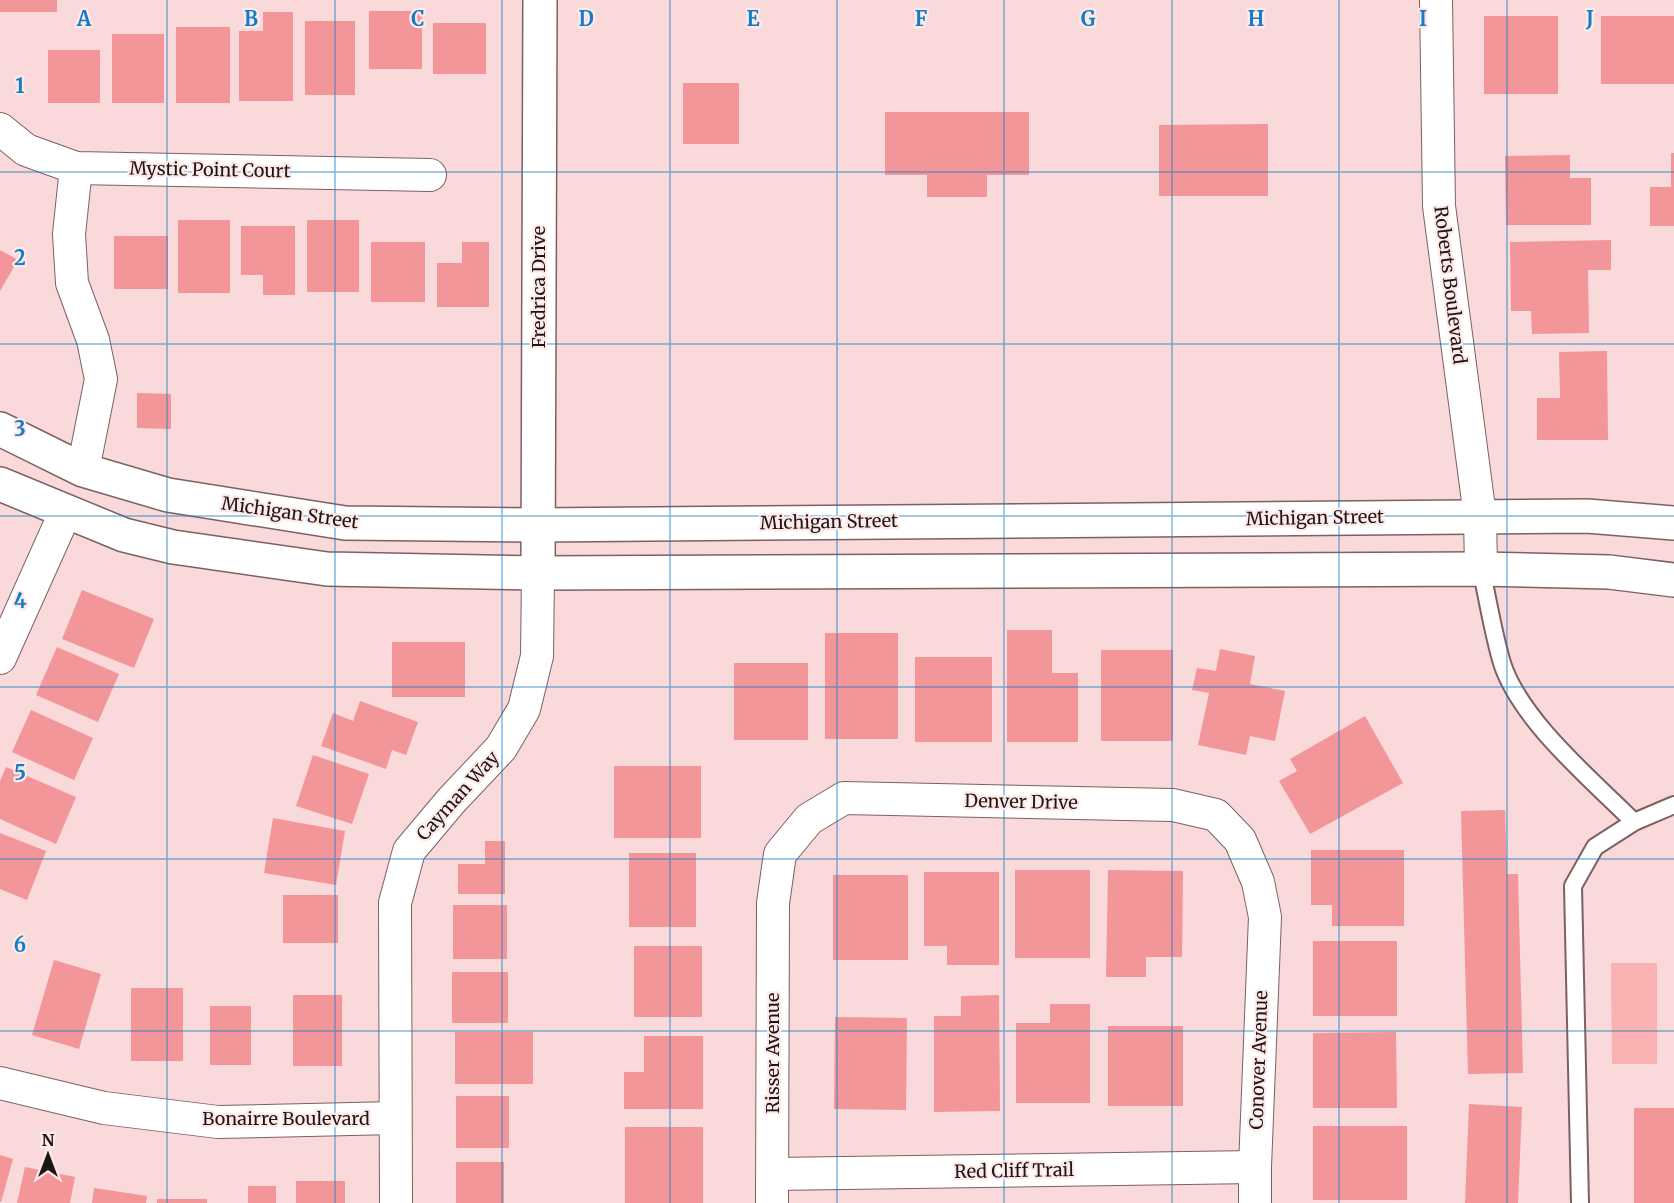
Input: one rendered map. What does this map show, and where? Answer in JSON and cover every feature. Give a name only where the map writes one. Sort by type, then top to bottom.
[{"type":"street","name":"Fredrica Drive","points":[[538,573],[540,0]]},
{"type":"street","name":"Roberts Boulevard","points":[[1436,0],[1439,206],[1480,516],[1481,569]]},
{"type":"street","name":"Mystic Point Court","points":[[0,129],[26,150],[76,168],[430,175]]},
{"type":"street","points":[[76,168],[69,234],[72,283],[93,340],[101,379],[83,470]]},
{"type":"street","name":"Michigan Street","points":[[0,429],[83,470],[168,495],[345,523],[538,525],[1587,516],[1674,523]]},
{"type":"street","points":[[0,484],[65,513],[123,535],[173,547],[327,569],[538,573],[1481,569],[1609,572],[1674,580]]},
{"type":"street","points":[[0,658],[65,513]]},
{"type":"street","name":"Cayman Way","points":[[396,1203],[394,903],[409,851],[451,801],[501,748],[524,709],[537,656],[538,573]]},
{"type":"street","name":"Denver Drive","points":[[773,903],[780,854],[809,819],[844,798],[1173,805],[1216,815],[1240,840],[1258,882],[1265,918]]},
{"type":"street","name":"Risser Avenue","points":[[773,903],[773,1189]]},
{"type":"street","name":"Conover Avenue","points":[[1255,1203],[1265,918]]},
{"type":"street","name":"Bonairre Boulevard","points":[[0,1083],[104,1108],[218,1122],[394,1118]]},
{"type":"street","name":"Red Cliff Trail","points":[[773,1189],[1255,1167]]},
{"type":"lane","points":[[1481,569],[1503,665],[1523,707],[1634,822]]},
{"type":"lane","points":[[1580,1203],[1573,886],[1595,847],[1634,822],[1674,805]]},
{"type":"shaded area","points":[[1611,963],[1657,963],[1657,1064],[1612,1064]]},
{"type":"building","points":[[0,0],[57,0],[57,12],[0,12]]},
{"type":"building","points":[[369,11],[422,11],[422,69],[369,69]]},
{"type":"building","points":[[263,12],[293,12],[293,101],[239,101],[239,31],[263,31]]},
{"type":"building","points":[[1484,16],[1558,16],[1558,94],[1484,94]]},
{"type":"building","points":[[1601,16],[1674,16],[1674,84],[1601,84]]},
{"type":"building","points":[[305,21],[355,21],[355,95],[305,95]]},
{"type":"building","points":[[433,23],[486,23],[486,74],[433,74]]},
{"type":"building","points":[[176,27],[230,27],[230,103],[176,103]]},
{"type":"building","points":[[112,34],[164,34],[164,103],[112,103]]},
{"type":"building","points":[[48,50],[100,50],[100,103],[48,103]]},
{"type":"building","points":[[683,83],[739,83],[739,144],[683,144]]},
{"type":"building","points":[[885,112],[1029,112],[1029,175],[987,175],[987,197],[927,197],[927,175],[885,175]]},
{"type":"building","points":[[1268,124],[1268,196],[1159,196],[1159,125]]},
{"type":"building","points":[[1671,153],[1674,153],[1674,226],[1650,226],[1650,187],[1671,187]]},
{"type":"building","points":[[1570,155],[1570,178],[1591,178],[1591,225],[1506,225],[1505,156]]},
{"type":"building","points":[[178,220],[230,220],[230,293],[178,293]]},
{"type":"building","points":[[307,220],[359,220],[359,292],[307,292]]},
{"type":"building","points":[[241,226],[295,226],[295,295],[263,295],[263,275],[241,275]]},
{"type":"building","points":[[114,236],[168,236],[168,289],[114,289]]},
{"type":"building","points":[[1611,240],[1611,270],[1588,270],[1589,333],[1532,334],[1531,311],[1511,311],[1510,242]]},
{"type":"building","points":[[371,242],[425,242],[425,302],[371,302]]},
{"type":"building","points":[[462,242],[489,242],[489,307],[437,307],[437,263],[462,263]]},
{"type":"building","points":[[0,250],[18,260],[0,291]]},
{"type":"building","points":[[1607,351],[1608,440],[1537,440],[1537,398],[1560,398],[1559,352]]},
{"type":"building","points":[[137,393],[171,394],[171,429],[137,428]]},
{"type":"building","points":[[82,590],[154,619],[134,668],[62,639]]},
{"type":"building","points":[[1007,630],[1052,630],[1052,673],[1078,673],[1078,742],[1007,742]]},
{"type":"building","points":[[825,633],[898,633],[898,739],[825,739]]},
{"type":"building","points":[[392,642],[465,642],[465,697],[392,697]]},
{"type":"building","points":[[57,647],[119,674],[98,722],[36,695]]},
{"type":"building","points":[[1220,649],[1255,656],[1250,684],[1285,691],[1275,741],[1250,736],[1246,755],[1198,745],[1209,693],[1192,690],[1197,668],[1216,671]]},
{"type":"building","points":[[1101,650],[1173,650],[1173,741],[1101,741]]},
{"type":"building","points":[[915,657],[992,657],[992,742],[915,742]]},
{"type":"building","points":[[734,663],[808,663],[808,740],[734,740]]},
{"type":"building","points":[[360,701],[418,722],[406,755],[392,750],[386,769],[321,746],[333,713],[353,721]]},
{"type":"building","points":[[31,710],[93,738],[74,780],[12,752]]},
{"type":"building","points":[[1365,716],[1403,783],[1310,834],[1279,781],[1297,771],[1290,759]]},
{"type":"building","points":[[313,755],[369,774],[352,824],[296,806]]},
{"type":"building","points":[[614,766],[701,766],[701,838],[614,838]]},
{"type":"building","points":[[6,767],[76,797],[56,844],[0,819],[0,781]]},
{"type":"building","points":[[1505,810],[1507,874],[1518,874],[1523,1073],[1468,1074],[1461,811]]},
{"type":"building","points":[[273,818],[345,831],[336,885],[264,873]]},
{"type":"building","points":[[0,833],[46,851],[27,900],[0,889]]},
{"type":"building","points":[[485,841],[505,841],[505,894],[458,894],[458,864],[485,864]]},
{"type":"building","points":[[1311,850],[1404,850],[1404,926],[1332,926],[1332,905],[1311,905]]},
{"type":"building","points":[[629,853],[696,853],[696,927],[629,927]]},
{"type":"building","points":[[1015,870],[1090,870],[1090,958],[1015,958]]},
{"type":"building","points":[[1108,870],[1183,871],[1182,957],[1146,957],[1146,977],[1106,977]]},
{"type":"building","points":[[924,872],[999,872],[999,965],[947,965],[947,946],[924,946]]},
{"type":"building","points":[[833,875],[908,875],[908,960],[833,960]]},
{"type":"building","points":[[283,895],[338,895],[338,943],[283,943]]},
{"type":"building","points":[[453,905],[507,905],[507,959],[453,959]]},
{"type":"building","points":[[1313,941],[1397,941],[1397,1016],[1313,1016]]},
{"type":"building","points":[[634,946],[702,946],[702,1017],[634,1017]]},
{"type":"building","points":[[54,960],[101,974],[79,1049],[32,1035]]},
{"type":"building","points":[[452,972],[508,972],[508,1023],[452,1023]]},
{"type":"building","points":[[131,988],[183,988],[183,1061],[131,1061]]},
{"type":"building","points":[[293,995],[342,995],[342,1066],[293,1066]]},
{"type":"building","points":[[999,995],[1000,1111],[934,1112],[934,1016],[961,1016],[961,996]]},
{"type":"building","points":[[1050,1004],[1090,1004],[1090,1103],[1016,1103],[1016,1023],[1050,1023]]},
{"type":"building","points":[[210,1006],[251,1006],[251,1065],[210,1065]]},
{"type":"building","points":[[835,1017],[907,1018],[906,1110],[834,1109]]},
{"type":"building","points":[[1108,1026],[1183,1026],[1183,1106],[1108,1106]]},
{"type":"building","points":[[455,1032],[533,1032],[533,1084],[455,1084]]},
{"type":"building","points":[[1396,1032],[1397,1108],[1313,1108],[1313,1033]]},
{"type":"building","points":[[644,1036],[703,1036],[703,1109],[624,1109],[624,1072],[644,1072]]},
{"type":"building","points":[[456,1096],[509,1096],[509,1148],[456,1148]]},
{"type":"building","points":[[1469,1104],[1522,1107],[1518,1203],[1465,1203]]},
{"type":"building","points":[[1634,1108],[1674,1108],[1674,1203],[1634,1203]]},
{"type":"building","points":[[1313,1126],[1407,1126],[1407,1200],[1313,1200]]},
{"type":"building","points":[[625,1127],[703,1127],[703,1203],[625,1203]]},
{"type":"building","points":[[0,1155],[13,1159],[1,1202],[0,1202]]},
{"type":"building","points":[[456,1162],[504,1162],[504,1203],[456,1203]]},
{"type":"building","points":[[25,1167],[75,1177],[70,1203],[17,1203]]},
{"type":"building","points":[[296,1181],[345,1181],[345,1203],[296,1203]]},
{"type":"building","points":[[248,1186],[276,1186],[276,1203],[248,1203]]},
{"type":"building","points":[[94,1188],[147,1196],[146,1203],[92,1203]]},
{"type":"building","points":[[157,1199],[207,1199],[207,1203],[157,1203]]}]
